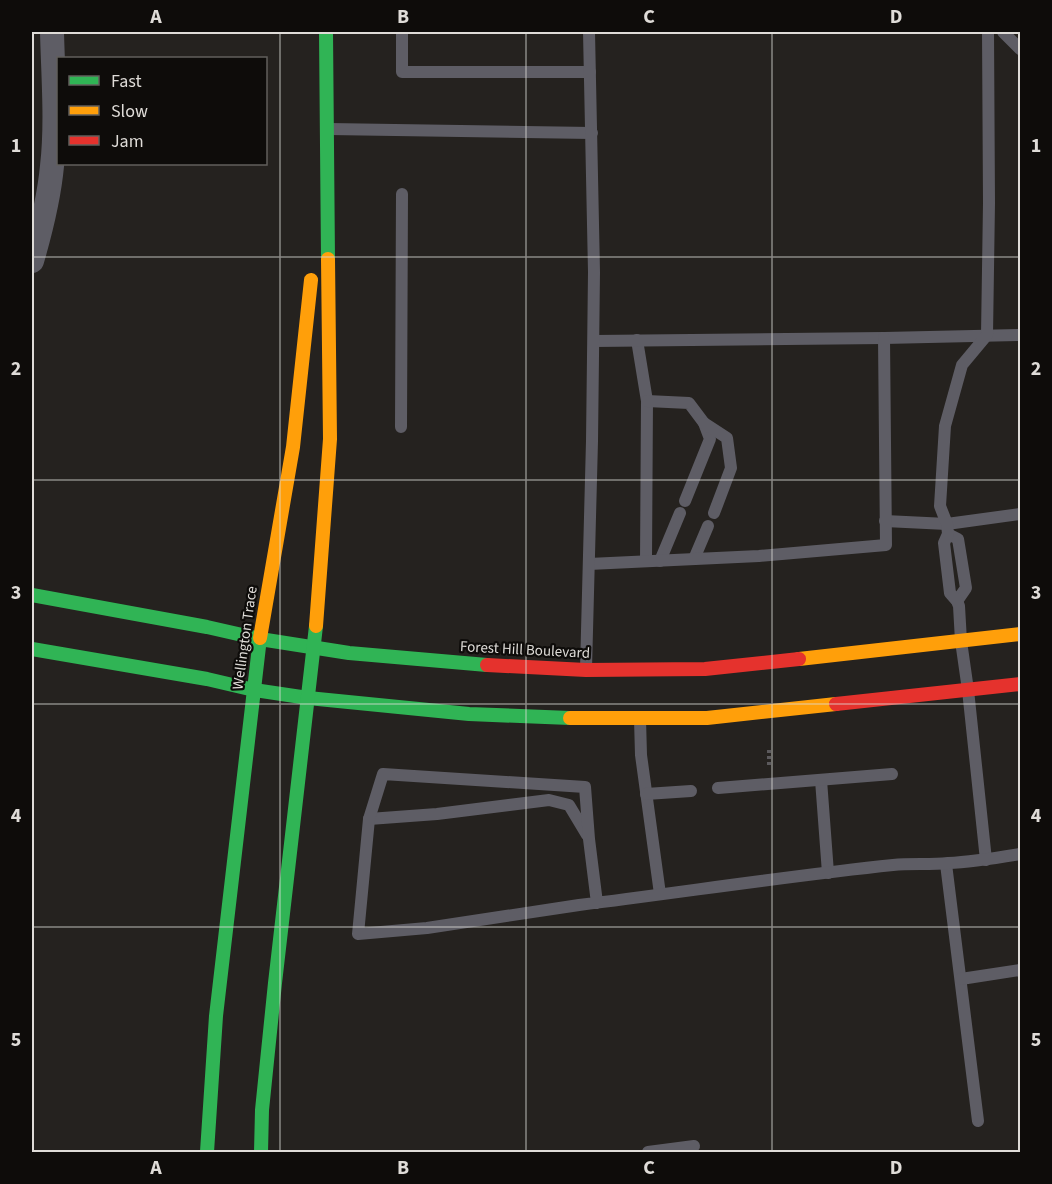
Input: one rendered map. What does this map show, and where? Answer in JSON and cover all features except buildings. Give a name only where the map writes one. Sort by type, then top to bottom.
[{"type":"street","points":[[32,261],[48,197],[53,164],[52,32]]},
{"type":"street","points":[[261,1152],[262,1110],[275,983],[314,648],[330,439],[326,32]]},
{"type":"street","points":[[315,247],[328,129]]},
{"type":"street","name":"Wellington Trace","points":[[207,1152],[216,1016],[260,639],[293,447],[312,270]]},
{"type":"street","name":"Forest Hill Boulevard","points":[[32,595],[349,654],[467,664],[586,670],[705,669],[1020,634]]},
{"type":"street","points":[[32,649],[308,698],[469,714],[588,719],[707,718],[1020,684]]},
{"type":"lane","points":[[402,32],[402,72],[590,72]]},
{"type":"lane","points":[[586,670],[594,341],[589,32]]},
{"type":"lane","points":[[986,860],[957,601],[966,588],[958,539],[948,529],[940,506],[945,426],[962,365],[987,335],[990,202],[988,32]]},
{"type":"lane","points":[[1003,32],[1020,49]]},
{"type":"lane","points":[[328,129],[592,133]]},
{"type":"lane","points":[[401,427],[402,194]]},
{"type":"lane","points":[[594,341],[1020,335]]},
{"type":"lane","points":[[589,564],[759,556],[886,545],[884,338]]},
{"type":"lane","points":[[637,340],[647,401],[646,561]]},
{"type":"lane","points":[[647,401],[689,403],[704,423],[710,439],[685,501]]},
{"type":"lane","points":[[704,423],[727,438],[731,468],[714,513]]},
{"type":"lane","points":[[660,561],[680,513]]},
{"type":"lane","points":[[885,521],[948,529],[1020,514]]},
{"type":"lane","points":[[694,559],[708,526]]},
{"type":"lane","points":[[640,719],[641,756],[660,894]]},
{"type":"lane","points":[[597,903],[585,787],[383,774],[369,819],[358,934],[427,928],[660,894],[896,864],[946,864],[1020,854]]},
{"type":"lane","points":[[718,788],[892,774]]},
{"type":"lane","points":[[821,780],[828,873]]},
{"type":"lane","points":[[646,794],[690,790]]},
{"type":"lane","points":[[369,819],[437,814],[549,800],[568,806],[577,816],[589,839]]},
{"type":"lane","points":[[946,864],[978,1121]]},
{"type":"lane","points":[[961,979],[1020,970]]},
{"type":"lane","points":[[648,1152],[694,1146]]},
{"type":"path","points":[[769,747],[769,765]]},
{"type":"traffic: fast","points":[[326,32],[328,259]]},
{"type":"traffic: fast","points":[[32,595],[260,639],[349,653],[487,665]]},
{"type":"traffic: fast","points":[[261,1152],[262,1110],[275,983],[316,626]]},
{"type":"traffic: fast","points":[[207,1152],[216,1016],[260,638]]},
{"type":"traffic: fast","points":[[32,649],[308,698],[469,714],[570,718]]},
{"type":"traffic: slow","points":[[316,626],[330,439],[328,259]]},
{"type":"traffic: slow","points":[[260,638],[293,447],[311,280]]},
{"type":"traffic: slow","points":[[799,659],[1020,634]]},
{"type":"traffic: slow","points":[[570,718],[707,718],[836,704]]},
{"type":"traffic: jam","points":[[487,665],[586,670],[705,669],[799,659]]},
{"type":"traffic: jam","points":[[836,704],[1020,684]]}]
